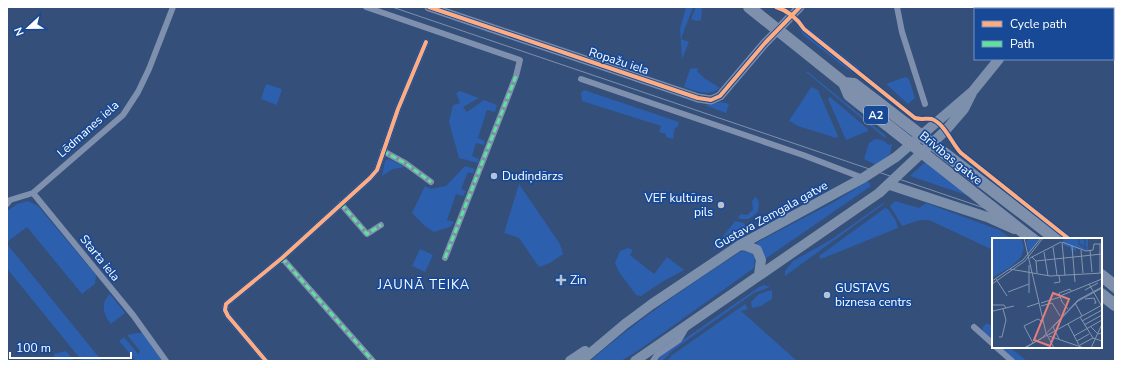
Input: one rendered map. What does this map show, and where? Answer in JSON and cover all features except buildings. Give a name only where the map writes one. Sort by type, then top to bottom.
[{"type":"highway","name":"Brīvības gatve","points":[[749,7],[844,83],[849,95],[1030,237]]},
{"type":"highway","name":"Brīvības gatve","points":[[844,83],[854,84],[933,143],[1007,203],[1055,238]]},
{"type":"highway","points":[[1102,276],[1115,286]]},
{"type":"highway","points":[[1102,295],[1115,305]]},
{"type":"main road","name":"Gustava Zemgala gatve","points":[[635,361],[890,185],[933,143],[964,109],[973,91],[998,60]]},
{"type":"main road","name":"Gustava Zemgala gatve","points":[[581,361],[625,324],[740,245],[863,178],[896,157],[973,91]]},
{"type":"main road","points":[[890,185],[987,217],[1030,237]]},
{"type":"main road","points":[[740,245],[752,247],[760,254],[761,263],[759,274]]},
{"type":"main road","points":[[570,361],[625,324]]},
{"type":"street","name":"Lēdmanes iela","points":[[33,193],[123,115],[147,75],[173,7]]},
{"type":"street","points":[[366,7],[520,60],[516,76],[445,258]]},
{"type":"street","name":"Ropažu iela","points":[[429,7],[698,98],[711,100],[720,96],[728,89],[777,30]]},
{"type":"street","points":[[777,30],[800,7]]},
{"type":"street","points":[[897,7],[902,32],[925,104]]},
{"type":"street","points":[[266,361],[225,310],[226,304],[282,258],[377,170],[398,109],[426,42]]},
{"type":"street","points":[[581,79],[803,155],[863,178]]},
{"type":"street","points":[[383,151],[405,163],[431,182]]},
{"type":"street","points":[[8,200],[33,193]]},
{"type":"street","name":"Starta iela","points":[[33,193],[137,320],[166,361]]},
{"type":"street","points":[[341,204],[367,234],[381,225]]},
{"type":"street","points":[[282,258],[373,361]]},
{"type":"street","points":[[654,361],[657,355],[679,340],[688,325]]},
{"type":"street","points":[[974,328],[992,343]]},
{"type":"street","points":[[997,348],[1012,361]]},
{"type":"shaded area","points":[[686,7],[693,7],[681,39],[689,42],[682,59],[680,29]]},
{"type":"shaded area","points":[[696,7],[702,7],[701,20],[697,21],[691,19]]},
{"type":"shaded area","points":[[798,24],[805,33],[852,70],[851,72],[803,35]]},
{"type":"shaded area","points":[[803,24],[860,69],[859,71],[805,28]]},
{"type":"shaded area","points":[[690,69],[699,69],[697,71],[704,78],[720,88],[716,91],[707,93],[684,87]]},
{"type":"shaded area","points":[[806,72],[808,72],[886,136],[885,138]]},
{"type":"shaded area","points":[[905,77],[909,79],[915,98],[908,104],[886,84]]},
{"type":"shaded area","points":[[266,84],[282,89],[277,105],[261,99]]},
{"type":"shaded area","points":[[811,87],[818,90],[838,136],[836,138],[798,126],[789,121]]},
{"type":"shaded area","points":[[584,90],[679,122],[677,128],[675,127],[673,139],[666,137],[666,134],[659,132],[661,126],[582,101],[581,93]]},
{"type":"shaded area","points":[[460,91],[479,98],[463,107],[467,112],[484,100],[497,105],[495,112],[487,110],[478,138],[485,141],[484,145],[476,143],[472,156],[479,159],[478,163],[459,158],[449,122],[453,105],[460,103],[456,93]]},
{"type":"shaded area","points":[[830,97],[868,129],[868,131],[846,140],[828,99]]},
{"type":"shaded area","points":[[721,102],[729,104],[726,113],[705,105]]},
{"type":"shaded area","points":[[875,139],[882,140],[889,145],[892,143],[890,154],[876,165],[864,159],[869,143]]},
{"type":"shaded area","points":[[389,159],[405,167],[393,169],[382,176],[385,161]]},
{"type":"shaded area","points":[[925,162],[969,196],[910,176]]},
{"type":"shaded area","points":[[465,166],[475,169],[473,174],[468,172],[461,189],[466,191],[463,196],[456,194],[447,220],[454,222],[450,227],[434,232],[426,227],[412,213],[425,186],[431,189],[446,186]]},
{"type":"shaded area","points":[[868,181],[871,186],[765,259],[756,243],[834,202]]},
{"type":"shaded area","points":[[519,184],[560,244],[563,254],[550,263],[539,267],[519,238],[504,233]]},
{"type":"shaded area","points":[[756,197],[759,202],[758,212],[749,219],[740,219],[738,217],[741,214],[747,215],[753,210],[752,201]]},
{"type":"shaded area","points":[[28,201],[38,206],[96,275],[95,284],[82,294],[27,227],[7,242],[7,211],[17,204]]},
{"type":"shaded area","points":[[895,201],[919,208],[926,203],[999,230],[1011,238],[992,238],[992,250],[929,220],[920,220],[902,226],[890,206]]},
{"type":"shaded area","points":[[883,203],[884,204],[785,276],[785,271],[793,261],[832,239]]},
{"type":"shaded area","points":[[885,208],[888,209],[896,221],[898,228],[821,259],[819,256]]},
{"type":"shaded area","points":[[735,221],[744,223],[746,228],[712,251]]},
{"type":"shaded area","points":[[7,244],[102,361],[82,361],[7,268]]},
{"type":"shaded area","points":[[628,248],[633,250],[630,255],[654,274],[667,257],[684,270],[641,296],[636,295],[619,272],[615,263],[620,251]]},
{"type":"shaded area","points":[[420,249],[433,255],[425,272],[412,266]]},
{"type":"shaded area","points":[[747,251],[752,253],[755,257],[754,268],[639,350],[621,361],[590,361],[626,331],[663,304],[740,252]]},
{"type":"shaded area","points":[[764,285],[770,287],[754,293],[672,351],[663,360],[658,361],[660,356]]},
{"type":"shaded area","points":[[772,290],[772,299],[761,306],[752,308],[751,302],[759,294]]},
{"type":"shaded area","points":[[110,294],[125,313],[111,324],[104,309],[105,301]]},
{"type":"shaded area","points":[[745,304],[748,309],[741,311],[797,361],[667,361],[672,355]]},
{"type":"shaded area","points":[[986,324],[992,326],[992,340],[982,331]]},
{"type":"shaded area","points":[[143,333],[162,361],[136,361],[119,341],[124,337],[138,354],[140,351],[127,335]]},
{"type":"shaded area","points":[[1000,348],[1010,348],[1027,361],[1015,361]]},
{"type":"shaded area","points":[[66,351],[74,361],[54,361],[54,354]]},
{"type":"tram line","points":[[392,7],[999,213],[1012,218],[1041,238]]},
{"type":"tram line","points":[[1102,283],[1115,294]]},
{"type":"marked path","points":[[445,258],[516,76]]},
{"type":"marked path","points":[[383,151],[405,163],[431,182]]},
{"type":"marked path","points":[[341,204],[367,234],[381,225]]},
{"type":"marked path","points":[[282,258],[373,361]]},
{"type":"cycle path","points":[[429,7],[698,98],[711,100],[720,96],[765,43],[800,7]]},
{"type":"cycle path","points":[[776,7],[792,15],[804,29],[915,118],[932,119],[941,125],[961,153],[1068,238]]},
{"type":"cycle path","points":[[266,361],[228,316],[225,310],[226,304],[282,258],[377,170],[398,109],[426,42]]},
{"type":"place","name":"Dudiņdārzs","points":[[494,176]]},
{"type":"place","name":"VEF kultūras pils","points":[[721,205]]},
{"type":"place","name":"Zin","points":[[561,280]]},
{"type":"place","name":"GUSTAVS biznesa centrs","points":[[827,295]]},
{"type":"district","name":"JAUNĀ TEIKA","points":[[424,285]]}]
